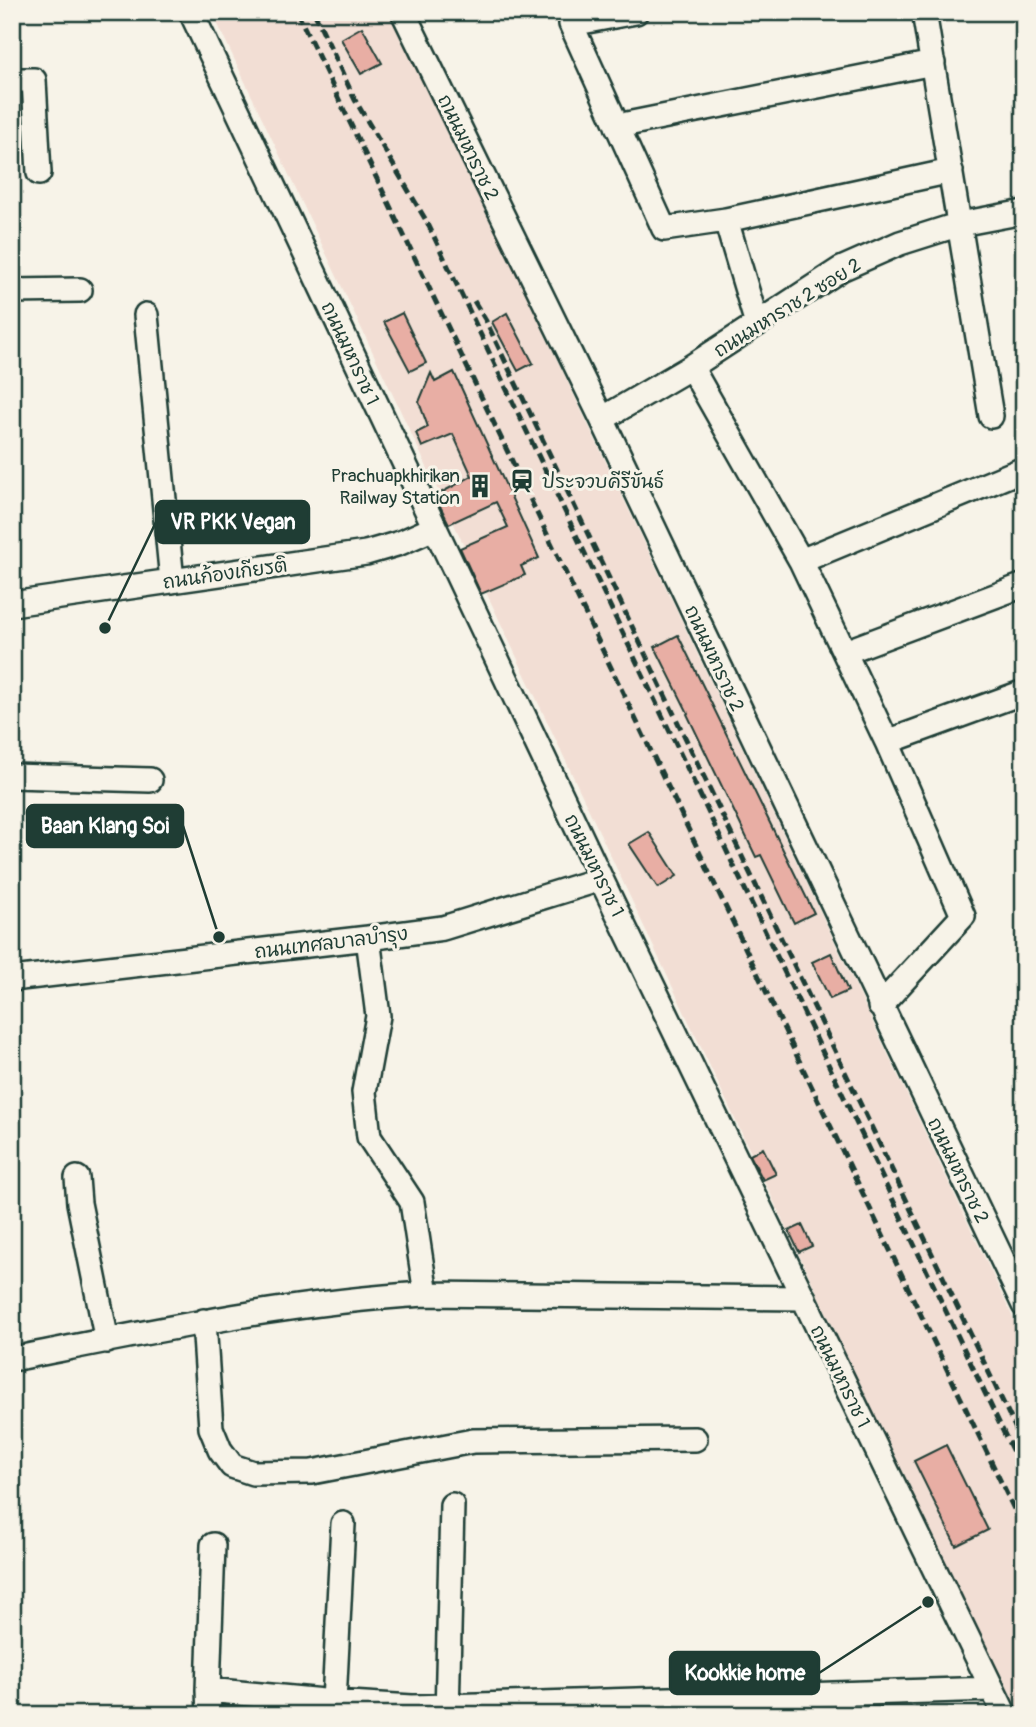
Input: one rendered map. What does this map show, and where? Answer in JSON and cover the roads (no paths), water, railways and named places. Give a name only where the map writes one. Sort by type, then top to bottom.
[{"type":"street","name":"ถนนมหาราช 1","points":[[191,12],[601,879],[1004,1715]]},
{"type":"street","name":"ถนนมหาราช 2","points":[[403,12],[601,419],[880,1006],[1021,1291]]},
{"type":"street","points":[[636,12],[571,24],[664,229],[726,220],[951,171]]},
{"type":"street","points":[[924,12],[991,416]]},
{"type":"street","points":[[617,126],[933,63]]},
{"type":"street","points":[[12,80],[34,80],[39,173]]},
{"type":"street","name":"ถนนมหาราช 2 ซอย 2","points":[[601,419],[691,367],[841,269],[900,243],[960,224],[1024,212]]},
{"type":"street","points":[[726,220],[757,324]]},
{"type":"street","points":[[12,291],[80,290]]},
{"type":"street","points":[[146,315],[173,581]]},
{"type":"street","points":[[691,367],[801,561],[887,742],[963,916],[880,1006]]},
{"type":"street","points":[[801,561],[1024,469]]},
{"type":"street","name":"ถนนก้องเกียรติ","points":[[12,604],[366,553],[400,543],[434,528]]},
{"type":"street","points":[[845,652],[1024,584]]},
{"type":"street","points":[[887,742],[1024,692]]},
{"type":"street","points":[[12,776],[150,780]]},
{"type":"street","name":"ถนนเทศลบาลบำรุง","points":[[12,979],[443,928],[601,879]]},
{"type":"street","points":[[368,938],[379,1016],[364,1092],[369,1136],[412,1202],[426,1294]]},
{"type":"street","points":[[77,1178],[79,1203],[107,1340]]},
{"type":"street","points":[[12,1359],[204,1321],[375,1297],[426,1294],[804,1298]]},
{"type":"street","points":[[204,1321],[211,1429],[219,1450],[232,1466],[253,1473],[312,1472],[473,1441],[695,1439]]},
{"type":"street","points":[[447,1711],[453,1505]]},
{"type":"street","points":[[334,1702],[343,1524]]},
{"type":"street","points":[[209,1715],[214,1545]]},
{"type":"street","points":[[208,1690],[447,1711],[992,1689]]},
{"type":"railway","points":[[297,12],[1024,1530]]},
{"type":"railway","points":[[314,12],[355,100],[427,222],[1024,1475]]},
{"type":"railway","points":[[474,301],[486,321],[1024,1446]]},
{"type":"place","name":"ประจวบคีรีขันธ์","points":[[522,481]]},
{"type":"place","name":"Prachuapkhirikan Railway Station","points":[[480,486]]},
{"type":"place","name":"VR PKK Vegan","points":[[105,628]]},
{"type":"place","name":"Baan Klang Soi","points":[[219,937]]},
{"type":"place","name":"Kookkie home","points":[[928,1602]]}]
